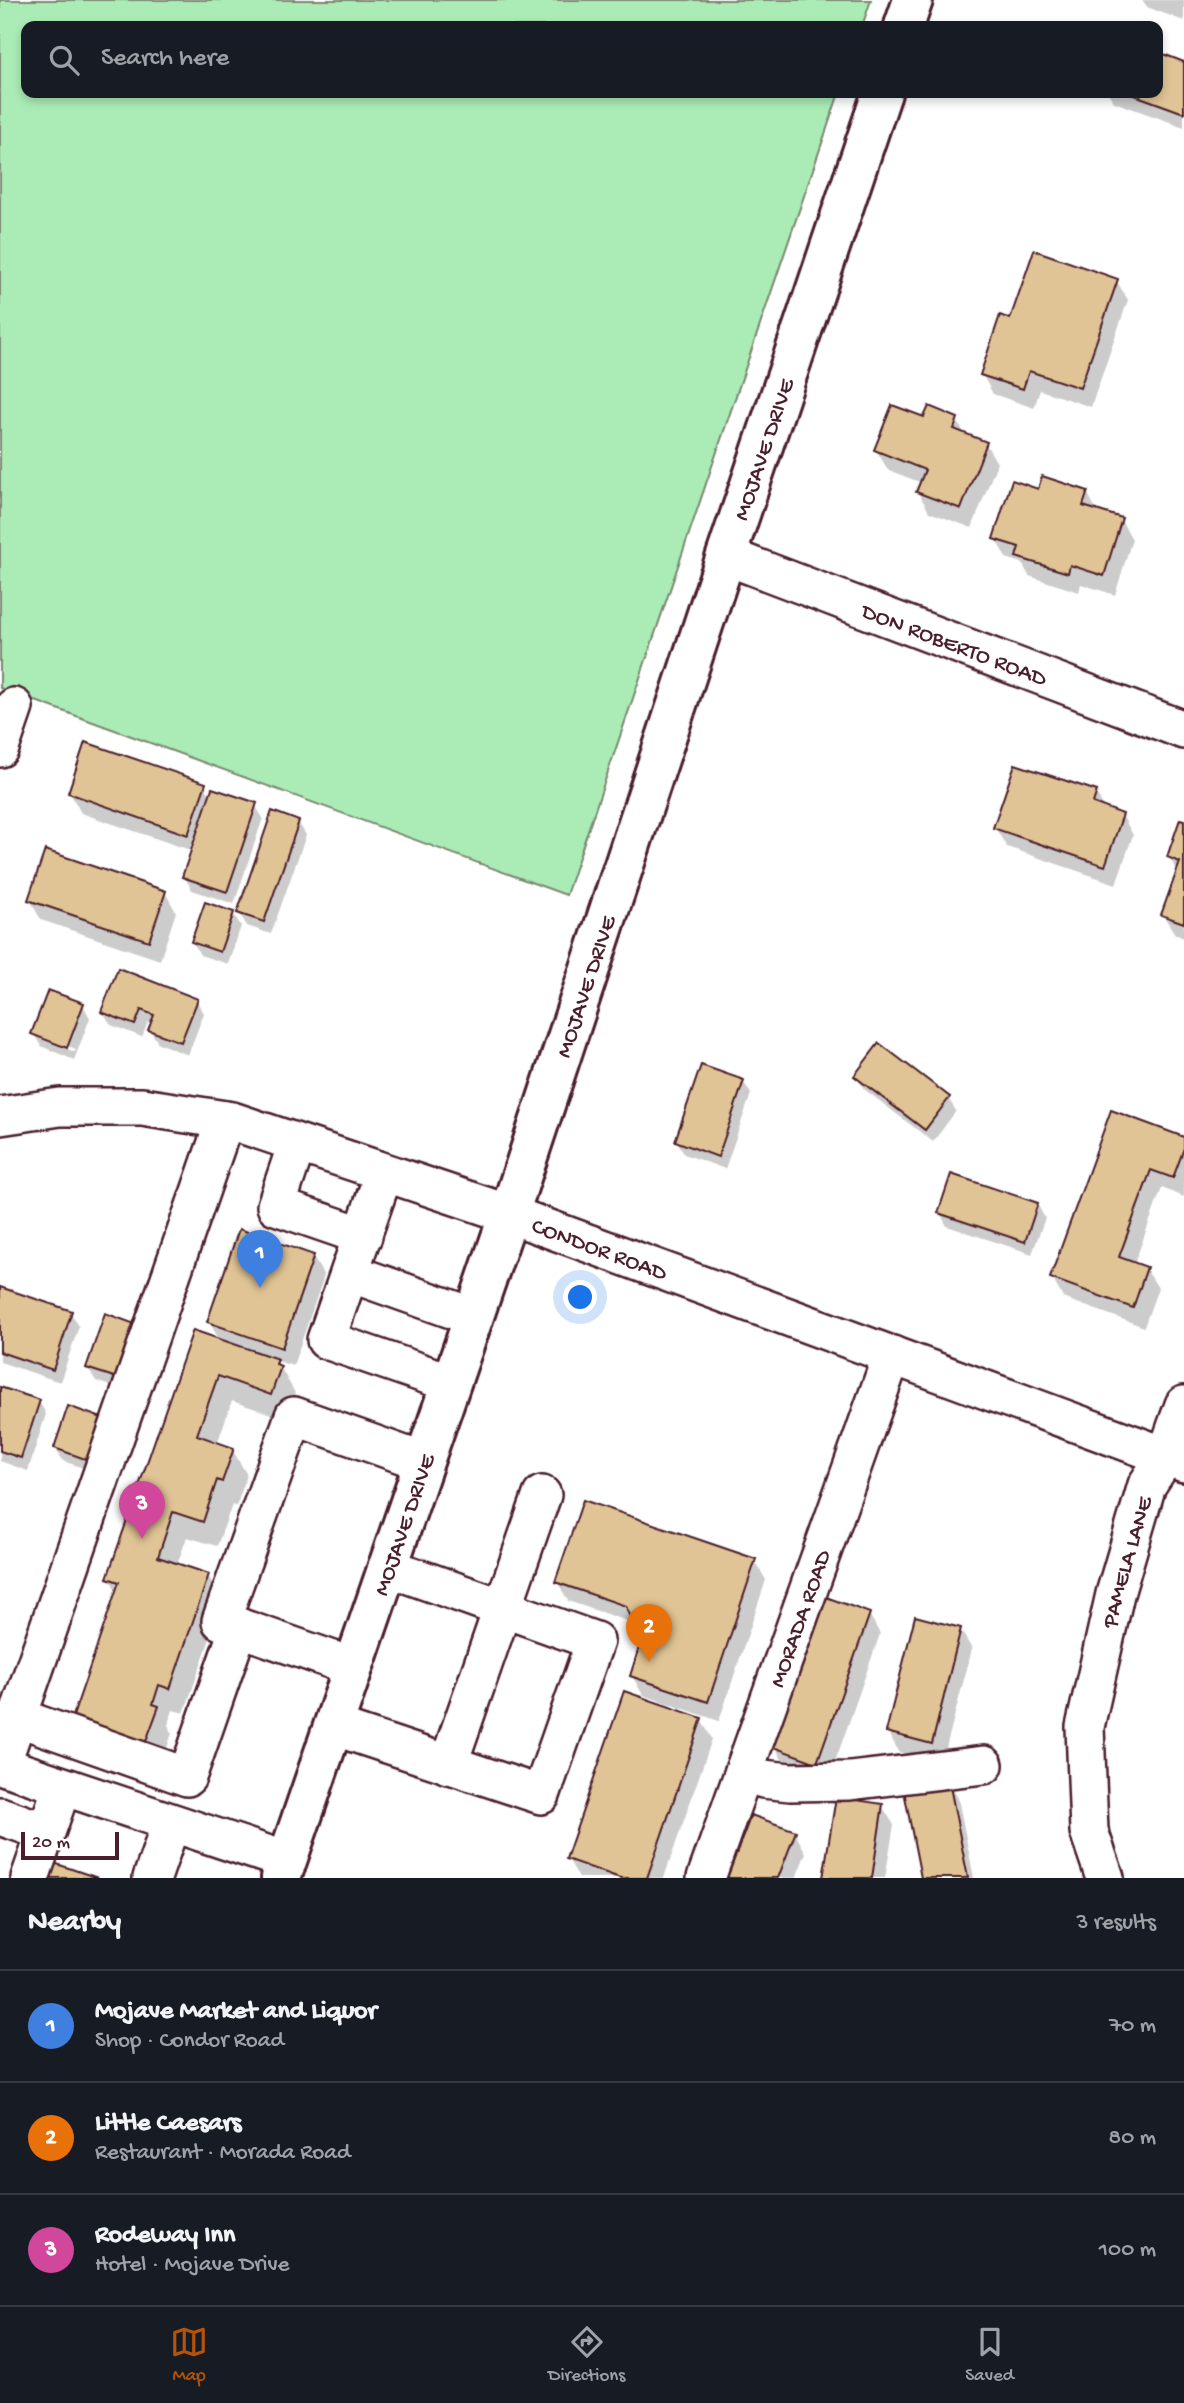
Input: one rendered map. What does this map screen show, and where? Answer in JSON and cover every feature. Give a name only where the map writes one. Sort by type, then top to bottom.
[{"type":"main road","points":[[906,21],[913,0]]},
{"type":"main road","name":"MOJAVE DRIVE","points":[[284,1869],[509,1214],[880,98]]},
{"type":"street","name":"DON ROBERTO ROAD","points":[[726,556],[1184,730]]},
{"type":"street","points":[[0,748],[14,707]]},
{"type":"street","name":"CONDOR ROAD","points":[[0,1116],[60,1107],[142,1107],[225,1120],[509,1214],[1175,1460]]},
{"type":"street","points":[[225,1120],[0,1765],[171,1823],[284,1869]]},
{"type":"street","points":[[297,1144],[276,1206],[363,1236]]},
{"type":"street","points":[[384,1173],[326,1340],[451,1383]]},
{"type":"street","points":[[350,1272],[474,1317]]},
{"type":"street","name":"MORADA ROAD","points":[[706,1878],[892,1355]]},
{"type":"street","name":"PAMELA LANE","points":[[1104,1878],[1089,1831],[1085,1727],[1115,1594],[1143,1497],[1147,1485],[1175,1460],[1184,1405]]},
{"type":"street","points":[[353,1667],[221,1621],[294,1416],[424,1462]]},
{"type":"street","points":[[448,1765],[505,1609],[542,1495]]},
{"type":"street","points":[[333,1727],[541,1795],[595,1641],[387,1567]]},
{"type":"street","points":[[17,1717],[187,1777],[239,1627]]},
{"type":"street","points":[[744,1771],[763,1779],[850,1782],[984,1765]]},
{"type":"street","points":[[30,1878],[62,1787]]},
{"type":"street","points":[[0,1816],[46,1832]]},
{"type":"street","points":[[152,1878],[171,1823]]},
{"type":"green space","points":[[0,0],[871,0],[864,21],[21,21],[21,98],[837,98],[566,895],[0,688]]},
{"type":"building","points":[[1163,54],[1184,62],[1184,113],[1143,98],[1163,98]]},
{"type":"building","points":[[1034,250],[1118,279],[1080,388],[1029,371],[1023,389],[980,375],[1000,315],[1010,319]]},
{"type":"building","points":[[892,405],[924,417],[929,406],[958,418],[954,429],[987,442],[961,509],[916,492],[925,470],[874,450]]},
{"type":"building","points":[[1042,476],[1088,491],[1083,506],[1122,518],[1104,576],[1070,565],[1068,573],[1016,557],[1019,547],[993,539],[1012,480],[1038,489]]},
{"type":"building","points":[[85,742],[206,783],[188,835],[68,793]]},
{"type":"building","points":[[1015,764],[1097,791],[1093,803],[1123,814],[1105,866],[993,828]]},
{"type":"building","points":[[212,788],[257,803],[227,892],[182,877]]},
{"type":"building","points":[[272,811],[299,821],[264,922],[237,913]]},
{"type":"building","points":[[1180,819],[1184,820],[1184,923],[1161,915],[1180,862],[1167,857]]},
{"type":"building","points":[[45,850],[166,891],[149,941],[28,900]]},
{"type":"building","points":[[205,902],[234,912],[220,952],[191,942]]},
{"type":"building","points":[[118,968],[198,999],[181,1042],[148,1030],[154,1015],[141,1010],[135,1025],[101,1012]]},
{"type":"building","points":[[48,990],[84,1003],[67,1048],[31,1034]]},
{"type":"building","points":[[879,1043],[950,1097],[925,1130],[854,1076]]},
{"type":"building","points":[[701,1065],[744,1080],[718,1157],[675,1141]]},
{"type":"building","points":[[1111,1110],[1184,1137],[1184,1148],[1173,1178],[1151,1170],[1119,1257],[1147,1267],[1133,1308],[1050,1278]]},
{"type":"building","points":[[951,1174],[1038,1203],[1025,1242],[938,1213]]},
{"type":"building","points":[[239,1229],[314,1255],[282,1348],[207,1322]]},
{"type":"building","points":[[0,1287],[72,1311],[53,1370],[0,1352]]},
{"type":"building","points":[[105,1313],[135,1324],[117,1378],[86,1368]]},
{"type":"building","points":[[193,1330],[278,1359],[276,1364],[281,1366],[271,1395],[218,1376],[197,1435],[234,1448],[222,1482],[217,1480],[203,1522],[173,1512],[158,1557],[209,1574],[170,1689],[159,1685],[153,1704],[159,1706],[145,1744],[72,1719],[119,1582],[107,1578]]},
{"type":"building","points":[[0,1387],[40,1400],[21,1458],[0,1451]]},
{"type":"building","points":[[68,1406],[102,1418],[88,1460],[54,1448]]},
{"type":"building","points":[[583,1500],[756,1559],[708,1702],[630,1676],[641,1641],[626,1606],[555,1582]]},
{"type":"building","points":[[826,1597],[870,1613],[817,1763],[773,1747]]},
{"type":"building","points":[[915,1616],[961,1628],[932,1744],[886,1732]]},
{"type":"building","points":[[624,1691],[702,1718],[647,1878],[620,1878],[566,1859]]},
{"type":"building","points":[[948,1776],[968,1878],[921,1878],[903,1786]]},
{"type":"building","points":[[836,1797],[883,1804],[872,1878],[823,1878]]},
{"type":"building","points":[[751,1815],[796,1831],[778,1878],[727,1878]]},
{"type":"building","points":[[51,1862],[98,1878],[45,1878]]},
{"type":"place","name":"Mojave Market and Liquor","points":[[260,1288]]},
{"type":"place","name":"Rodeway Inn","points":[[142,1539]]},
{"type":"place","name":"Little Caesars","points":[[649,1662]]}]
